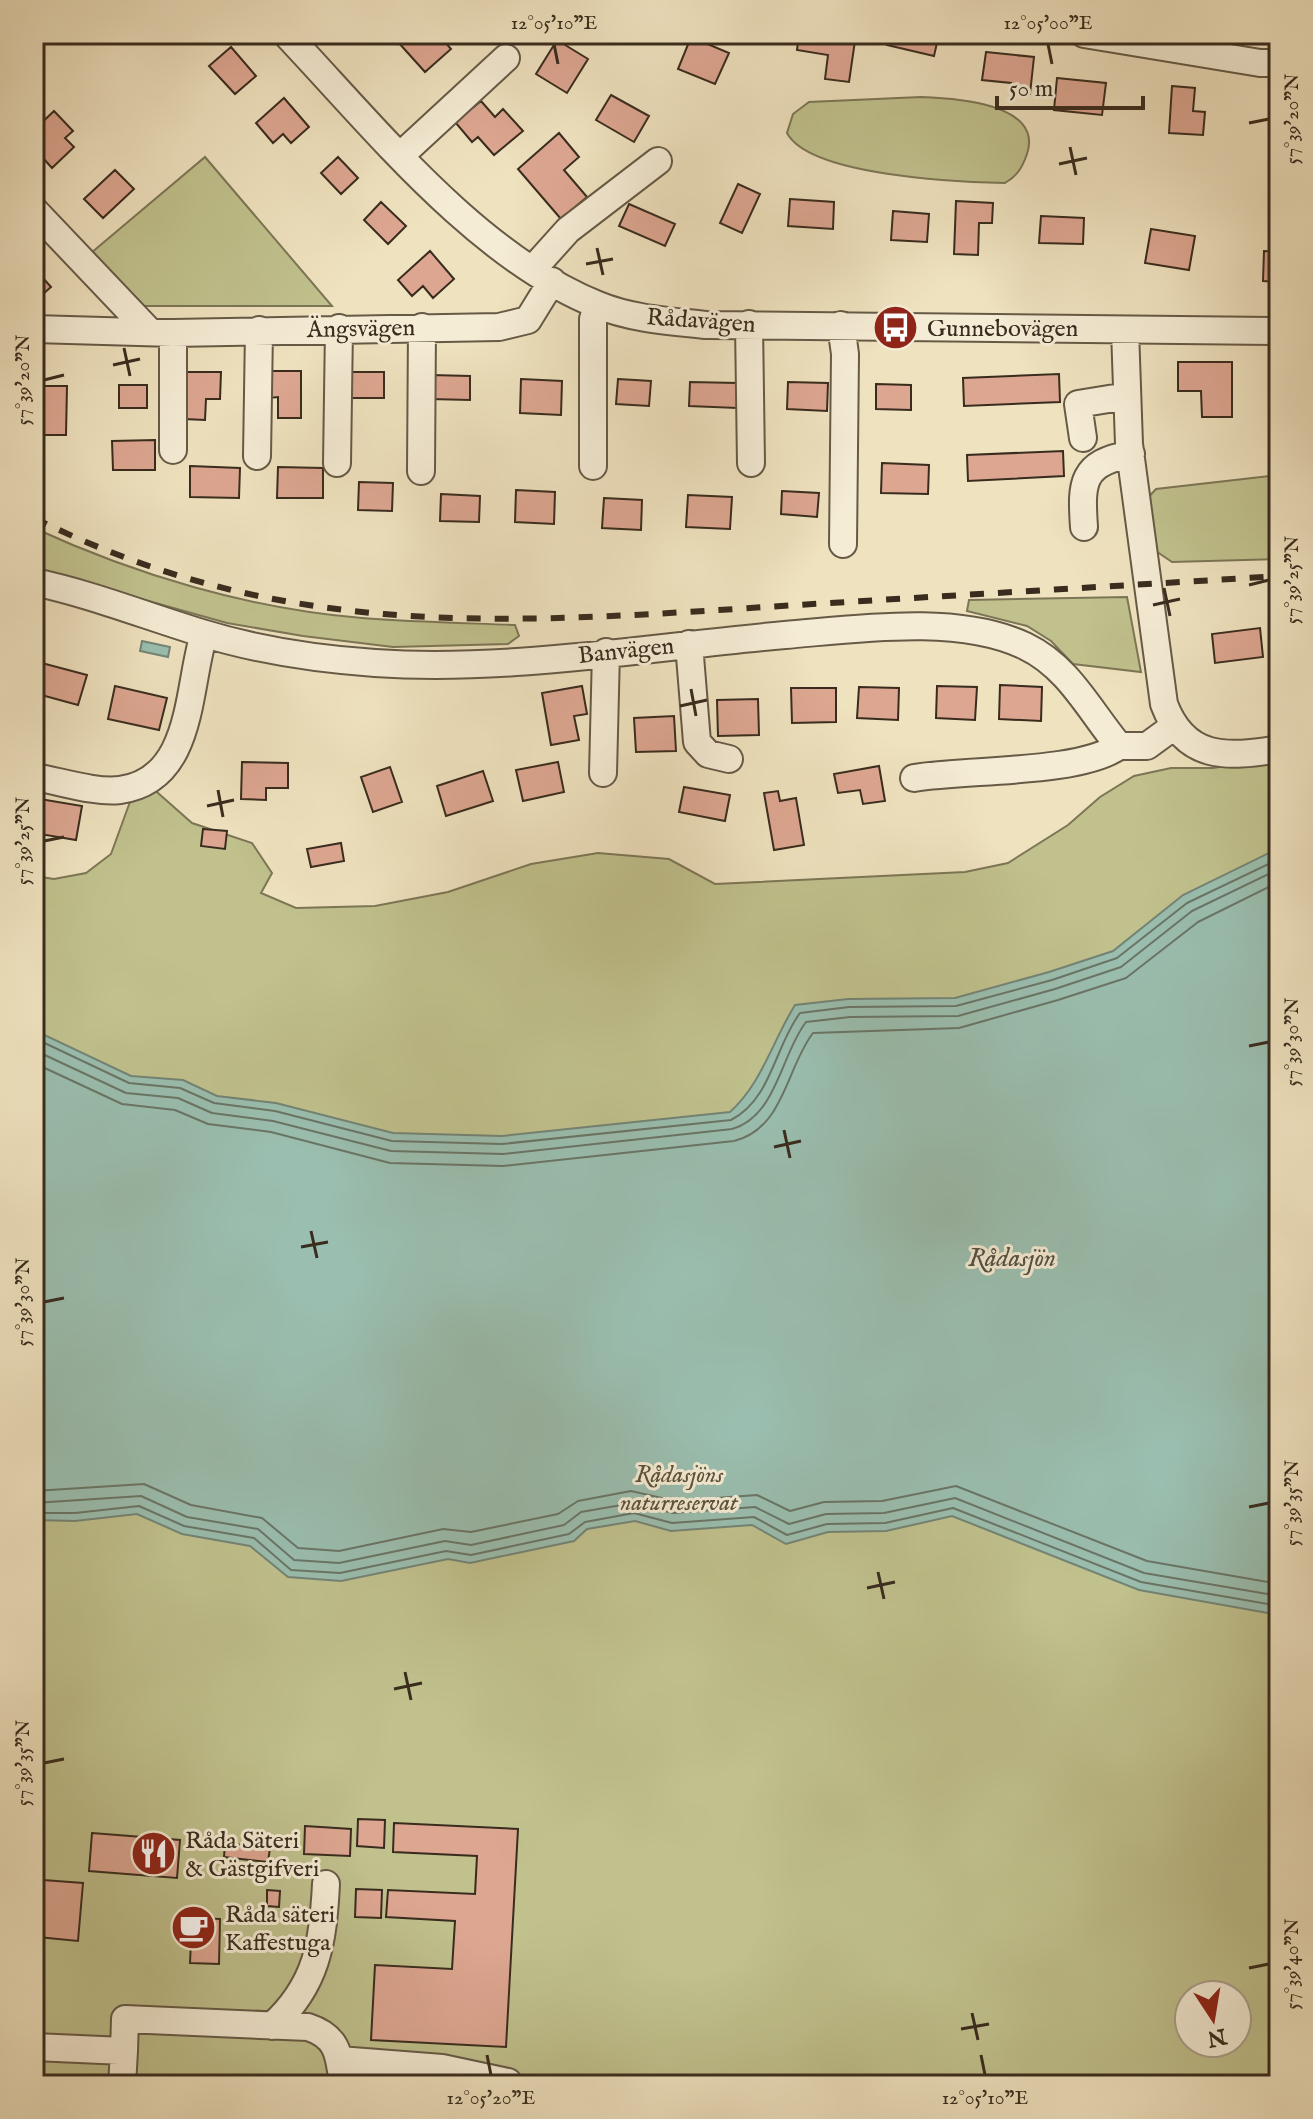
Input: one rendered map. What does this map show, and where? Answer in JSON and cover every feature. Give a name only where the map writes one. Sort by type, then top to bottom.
[{"type":"street","name":"Rådavägen","points":[[286,34],[401,155],[469,221],[542,276],[597,305],[661,321],[1279,331]]},
{"type":"street","points":[[1084,34],[1193,42],[1260,63],[1279,63]]},
{"type":"street","points":[[401,155],[506,58]]},
{"type":"street","points":[[542,276],[568,230],[658,161]]},
{"type":"street","points":[[34,210],[161,332],[173,450]]},
{"type":"street","name":"Ängsvägen","points":[[34,329],[161,332],[499,327],[528,320],[542,276]]},
{"type":"street","points":[[593,466],[593,319],[597,305]]},
{"type":"street","points":[[749,324],[751,463]]},
{"type":"street","points":[[841,325],[845,354],[843,544]]},
{"type":"street","points":[[421,471],[422,327]]},
{"type":"street","points":[[337,463],[339,328]]},
{"type":"street","points":[[257,456],[259,330]]},
{"type":"street","points":[[1125,330],[1131,454],[1148,603],[1164,704],[1173,727],[1188,742],[1218,752],[1279,749]]},
{"type":"street","points":[[1083,438],[1078,404],[1127,396]]},
{"type":"street","points":[[1084,527],[1081,487],[1089,474],[1112,457],[1131,454]]},
{"type":"street","name":"Banvägen","points":[[34,582],[67,589],[204,634],[308,656],[432,666],[913,628],[965,629],[997,635],[1049,660],[1073,684],[1119,746]]},
{"type":"street","points":[[34,777],[118,790],[142,783],[159,772],[177,751],[204,634]]},
{"type":"street","points":[[689,644],[697,742],[708,754],[729,759]]},
{"type":"street","points":[[603,773],[606,652]]},
{"type":"street","points":[[914,778],[956,771],[1094,761],[1119,746],[1147,746],[1173,727]]},
{"type":"street","points":[[272,2026],[303,1993],[311,1978],[324,1912],[326,1884]]},
{"type":"street","points":[[122,2085],[125,2019],[308,2027],[326,2033],[341,2072],[442,2068],[508,2082]]},
{"type":"street","points":[[34,2047],[124,2051]]},
{"type":"green space","points":[[921,97],[973,102],[1009,114],[1022,124],[1029,137],[1027,154],[1019,171],[1005,183],[887,174],[824,159],[801,147],[787,133],[793,114],[809,102]]},
{"type":"green space","points":[[205,157],[332,306],[144,306],[91,253]]},
{"type":"green space","points":[[1279,475],[1279,559],[1172,562],[1147,545],[1143,503],[1156,489]]},
{"type":"green space","points":[[34,528],[153,575],[236,598],[362,618],[515,625],[519,636],[508,644],[393,647],[227,623],[34,569]]},
{"type":"green space","points":[[1127,597],[1141,672],[1073,664],[1051,641],[1027,626],[967,611],[969,600]]},
{"type":"green space","name":"Rådasjöns naturreservat","points":[[1279,758],[1279,2085],[34,2085],[34,876],[54,879],[86,873],[111,854],[131,799],[149,785],[192,823],[252,843],[272,873],[261,893],[296,908],[375,906],[448,892],[531,864],[598,853],[669,859],[715,884],[965,872],[1008,863],[1068,825],[1100,797],[1134,776],[1171,768],[1213,768]]},
{"type":"water","points":[[142,641],[170,647],[168,657],[140,651]]},
{"type":"water","name":"Rådasjön","points":[[1273,851],[1279,851],[1279,1615],[1139,1590],[952,1516],[886,1531],[828,1532],[786,1544],[752,1525],[671,1531],[635,1521],[587,1529],[574,1541],[470,1563],[448,1559],[341,1581],[288,1577],[250,1546],[182,1534],[137,1514],[75,1521],[34,1520],[34,1030],[131,1076],[183,1080],[217,1096],[276,1103],[393,1133],[502,1136],[730,1112],[759,1075],[795,1005],[848,999],[955,998],[1049,972],[1113,951],[1183,895]]},
{"type":"building","points":[[408,34],[438,34],[451,49],[425,72],[398,42]]},
{"type":"building","points":[[799,34],[856,34],[849,82],[825,79],[828,55],[797,50]]},
{"type":"building","points":[[890,34],[939,34],[934,56],[887,45]]},
{"type":"building","points":[[691,37],[729,53],[715,84],[678,69]]},
{"type":"building","points":[[557,40],[588,59],[567,93],[536,74]]},
{"type":"building","points":[[231,47],[256,76],[235,94],[209,66]]},
{"type":"building","points":[[986,52],[1034,57],[1030,94],[1010,92],[1011,83],[982,80]]},
{"type":"building","points":[[1057,78],[1106,83],[1102,115],[1054,110]]},
{"type":"building","points":[[1172,86],[1195,88],[1193,111],[1205,112],[1203,135],[1169,133]]},
{"type":"building","points":[[611,95],[649,116],[634,142],[596,120]]},
{"type":"building","points":[[284,98],[309,127],[291,143],[283,134],[273,143],[256,123]]},
{"type":"building","points":[[481,101],[495,117],[503,109],[523,131],[494,155],[478,137],[472,142],[455,122]]},
{"type":"building","points":[[54,111],[73,131],[65,138],[74,147],[52,168],[34,148],[34,130]]},
{"type":"building","points":[[559,133],[579,157],[564,170],[587,197],[561,219],[518,169]]},
{"type":"building","points":[[338,157],[358,178],[341,194],[321,173]]},
{"type":"building","points":[[115,170],[134,189],[103,218],[84,199]]},
{"type":"building","points":[[738,184],[760,194],[742,233],[720,223]]},
{"type":"building","points":[[790,199],[834,202],[833,229],[788,226]]},
{"type":"building","points":[[956,201],[993,203],[992,223],[979,223],[978,255],[954,254]]},
{"type":"building","points":[[381,202],[406,226],[388,244],[364,220]]},
{"type":"building","points":[[629,204],[675,224],[665,246],[619,226]]},
{"type":"building","points":[[893,211],[929,214],[927,242],[891,240]]},
{"type":"building","points":[[1041,216],[1084,218],[1083,244],[1039,243]]},
{"type":"building","points":[[1151,229],[1195,236],[1189,270],[1145,263]]},
{"type":"building","points":[[430,251],[454,279],[433,298],[423,286],[412,296],[398,280]]},
{"type":"building","points":[[1264,251],[1279,252],[1279,282],[1263,281]]},
{"type":"building","points":[[34,268],[51,287],[34,302]]},
{"type":"building","points":[[1178,362],[1232,362],[1232,417],[1202,417],[1201,391],[1178,391]]},
{"type":"building","points":[[269,371],[301,371],[301,418],[278,418],[278,397],[269,398]]},
{"type":"building","points":[[184,372],[221,372],[220,399],[206,399],[205,420],[184,419]]},
{"type":"building","points":[[350,372],[384,372],[384,398],[350,398]]},
{"type":"building","points":[[1059,374],[1060,402],[964,406],[963,378]]},
{"type":"building","points":[[431,375],[470,376],[470,400],[430,399]]},
{"type":"building","points":[[521,379],[562,381],[561,415],[520,413]]},
{"type":"building","points":[[618,379],[651,381],[649,406],[616,404]]},
{"type":"building","points":[[690,382],[738,383],[737,408],[689,406]]},
{"type":"building","points":[[788,382],[828,383],[827,411],[787,409]]},
{"type":"building","points":[[876,384],[911,385],[911,410],[876,409]]},
{"type":"building","points":[[119,385],[147,385],[147,408],[119,408]]},
{"type":"building","points":[[40,386],[67,386],[66,435],[39,435]]},
{"type":"building","points":[[155,440],[155,470],[113,470],[112,441]]},
{"type":"building","points":[[1063,451],[1064,476],[968,481],[967,455]]},
{"type":"building","points":[[882,463],[929,465],[928,494],[881,493]]},
{"type":"building","points":[[190,466],[240,468],[239,498],[190,497]]},
{"type":"building","points":[[278,467],[323,468],[323,498],[277,498]]},
{"type":"building","points":[[359,482],[393,483],[392,511],[358,510]]},
{"type":"building","points":[[516,490],[555,492],[554,524],[515,522]]},
{"type":"building","points":[[782,491],[819,493],[817,517],[781,514]]},
{"type":"building","points":[[441,494],[480,496],[479,522],[440,521]]},
{"type":"building","points":[[688,495],[732,497],[730,529],[686,527]]},
{"type":"building","points":[[604,498],[642,500],[641,530],[602,528]]},
{"type":"building","points":[[1260,628],[1263,657],[1215,663],[1212,634]]},
{"type":"building","points":[[38,662],[87,675],[78,705],[34,693]]},
{"type":"building","points":[[1000,685],[1042,687],[1041,721],[999,719]]},
{"type":"building","points":[[115,686],[167,698],[159,730],[108,719]]},
{"type":"building","points":[[582,686],[587,714],[574,716],[579,740],[551,745],[542,693]]},
{"type":"building","points":[[937,686],[977,687],[975,720],[936,718]]},
{"type":"building","points":[[859,687],[899,688],[898,720],[857,718]]},
{"type":"building","points":[[791,688],[836,688],[836,722],[792,723]]},
{"type":"building","points":[[758,699],[759,735],[718,736],[717,700]]},
{"type":"building","points":[[674,716],[676,751],[636,752],[634,718]]},
{"type":"building","points":[[242,762],[288,763],[288,788],[266,788],[266,800],[241,799]]},
{"type":"building","points":[[558,762],[564,792],[523,801],[516,770]]},
{"type":"building","points":[[879,766],[885,801],[863,804],[860,790],[838,793],[834,774]]},
{"type":"building","points":[[390,767],[402,802],[373,812],[361,777]]},
{"type":"building","points":[[483,771],[493,801],[446,816],[437,786]]},
{"type":"building","points":[[684,787],[730,795],[725,821],[679,812]]},
{"type":"building","points":[[778,791],[780,801],[796,798],[804,845],[774,850],[764,793]]},
{"type":"building","points":[[34,798],[82,806],[76,840],[34,833]]},
{"type":"building","points":[[203,829],[227,831],[225,849],[201,846]]},
{"type":"building","points":[[341,843],[344,861],[311,867],[307,849]]},
{"type":"building","points":[[358,1819],[385,1820],[384,1848],[357,1846]]},
{"type":"building","points":[[394,1823],[518,1829],[506,2047],[371,2040],[375,1965],[452,1969],[455,1921],[386,1917],[388,1890],[475,1894],[477,1856],[393,1852]]},
{"type":"building","points":[[305,1826],[351,1829],[350,1856],[304,1854]]},
{"type":"building","points":[[92,1833],[180,1840],[177,1878],[89,1871]]},
{"type":"building","points":[[225,1843],[270,1848],[268,1862],[224,1857]]},
{"type":"building","points":[[43,1880],[83,1883],[78,1941],[38,1937]]},
{"type":"building","points":[[356,1889],[382,1890],[381,1918],[355,1917]]},
{"type":"building","points":[[267,1890],[280,1891],[279,1907],[267,1906]]},
{"type":"building","points":[[192,1918],[220,1919],[219,1964],[190,1963]]},
{"type":"railway","points":[[34,518],[130,559],[223,588],[316,606],[409,616],[503,619],[598,617],[1279,576]]},
{"type":"place","name":"Gunnebovägen","points":[[896,328]]},
{"type":"place","name":"Råda Säteri & Gästgifveri","points":[[154,1854]]},
{"type":"place","name":"Råda säteri Kaffestuga","points":[[194,1928]]}]
